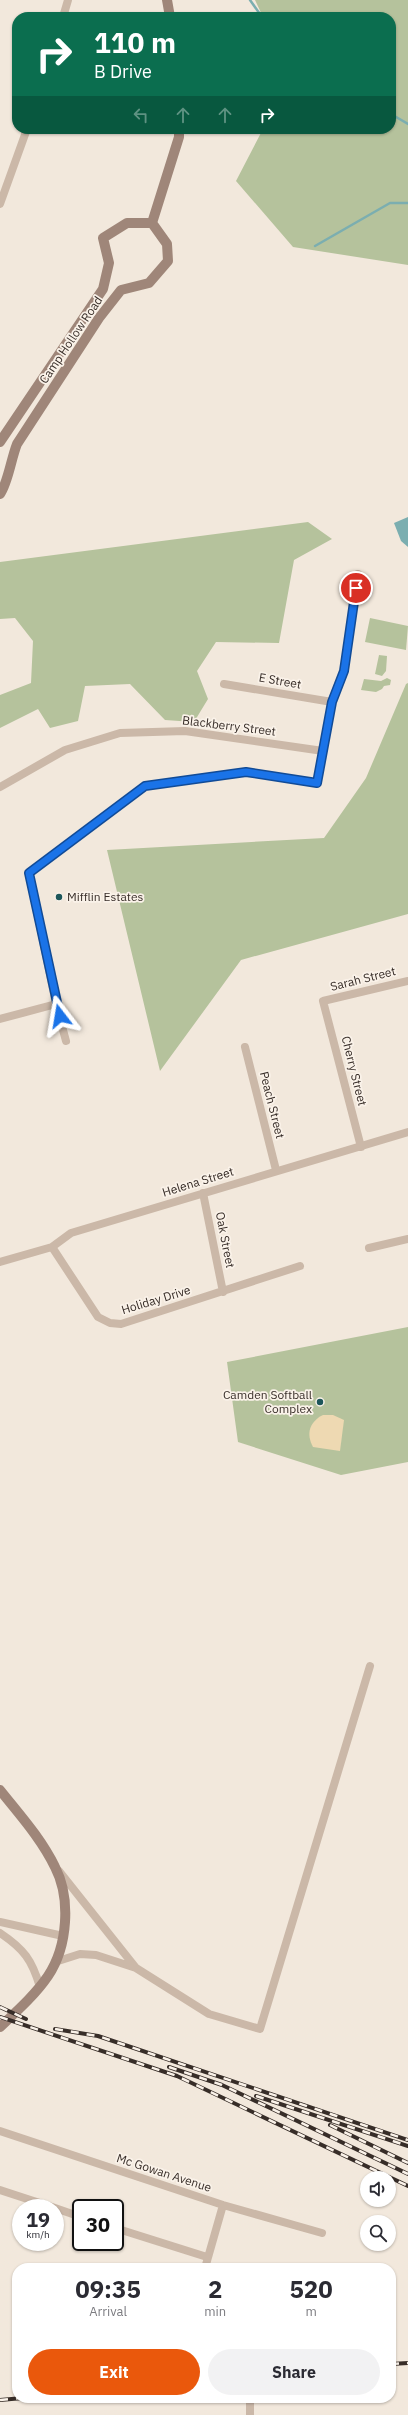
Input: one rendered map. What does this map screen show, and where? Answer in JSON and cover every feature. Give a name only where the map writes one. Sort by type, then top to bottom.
[{"type":"main road","points":[[167,0],[169,12]]},
{"type":"main road","points":[[152,223],[179,134]]},
{"type":"main road","name":"Camp Hollow Road","points":[[0,442],[20,415],[103,289],[109,263],[103,238],[127,223],[152,223],[167,244],[168,261],[149,283],[120,290],[99,318],[17,444],[9,467],[6,486],[0,494]]},
{"type":"main road","points":[[0,1790],[37,1837],[56,1867],[63,1889],[65,1908],[63,1936],[55,1962],[40,1987],[0,2027]]},
{"type":"street","points":[[64,12],[68,0]]},
{"type":"street","points":[[0,204],[25,134]]},
{"type":"street","points":[[66,1041],[56,1004],[29,873],[145,786],[246,772],[317,783],[332,702],[344,671],[358,574]]},
{"type":"street","name":"E Street","points":[[224,684],[332,702]]},
{"type":"street","name":"Blackberry Street","points":[[0,787],[65,750],[120,733],[185,731],[324,751]]},
{"type":"street","name":"Sarah Street","points":[[323,1001],[407,984]]},
{"type":"street","name":"Cherry Street","points":[[323,1001],[361,1147]]},
{"type":"street","points":[[0,1020],[56,1004]]},
{"type":"street","name":"Peach Street","points":[[245,1047],[276,1170]]},
{"type":"street","name":"Helena Street","points":[[0,1262],[52,1247],[71,1232],[408,1132]]},
{"type":"street","name":"Oak Street","points":[[203,1194],[223,1292]]},
{"type":"street","points":[[369,1248],[408,1239]]},
{"type":"street","name":"Holiday Drive","points":[[52,1247],[98,1316],[110,1323],[121,1324],[300,1266]]},
{"type":"street","points":[[55,1962],[80,1954],[96,1955],[136,1968],[209,2014],[260,2029],[370,1666]]},
{"type":"street","points":[[56,1867],[136,1968]]},
{"type":"street","points":[[0,1922],[63,1936]]},
{"type":"street","points":[[0,1933],[16,1944],[27,1955],[40,1987]]},
{"type":"street","name":"Mc Gowan Avenue","points":[[0,2131],[223,2205],[322,2233]]},
{"type":"street","points":[[0,2190],[28,2199]]},
{"type":"street","points":[[206,2263],[223,2205]]},
{"type":"street","points":[[124,2231],[207,2258]]},
{"type":"street","points":[[250,2403],[250,2415]]},
{"type":"green space","points":[[255,0],[408,0],[408,265],[293,247],[236,181],[260,134],[396,134],[396,12],[261,12]]},
{"type":"green space","points":[[308,522],[332,539],[294,560],[279,643],[216,642],[197,671],[208,699],[194,722],[165,720],[130,684],[85,686],[78,721],[50,728],[38,709],[0,728],[0,695],[31,683],[33,641],[15,618],[0,619],[0,562]]},
{"type":"green space","points":[[370,618],[408,626],[406,650],[365,642]]},
{"type":"green space","points":[[379,655],[387,656],[386,671],[382,676],[375,674]]},
{"type":"green space","points":[[387,678],[391,680],[390,685],[384,686],[376,692],[361,690],[364,679],[381,681]]},
{"type":"green space","points":[[408,683],[408,914],[241,960],[160,1071],[107,850],[324,838],[366,778],[406,684]]},
{"type":"green space","name":"Camden Softball Complex","points":[[408,1327],[408,1462],[341,1475],[238,1442],[227,1362]]},
{"type":"sand","points":[[323,1415],[333,1415],[344,1420],[340,1451],[313,1447],[309,1433],[310,1429],[315,1421]]},
{"type":"water","points":[[408,517],[408,547],[401,541],[394,523]]},
{"type":"waterway","points":[[250,0],[258,12]]},
{"type":"waterway","points":[[396,117],[408,124]]},
{"type":"waterway","points":[[315,246],[390,203],[408,203]]},
{"type":"railway","points":[[0,2007],[26,2019]]},
{"type":"railway","points":[[0,2017],[177,2076],[408,2186]]},
{"type":"railway","points":[[55,2029],[98,2036],[408,2140]]},
{"type":"railway","points":[[169,2067],[222,2085],[408,2174]]},
{"type":"railway","points":[[256,2096],[408,2146]]},
{"type":"railway","points":[[330,2125],[408,2163]]},
{"type":"railway","points":[[396,2364],[408,2363]]},
{"type":"railway","points":[[0,2400],[12,2399]]},
{"type":"place","name":"Mifflin Estates","points":[[59,897]]},
{"type":"place","name":"Camden Softball Complex","points":[[320,1402]]},
{"type":"route","points":[[60,1016],[56,1004],[29,873],[145,786],[246,772],[317,783],[332,702],[344,671],[356,588]]}]
